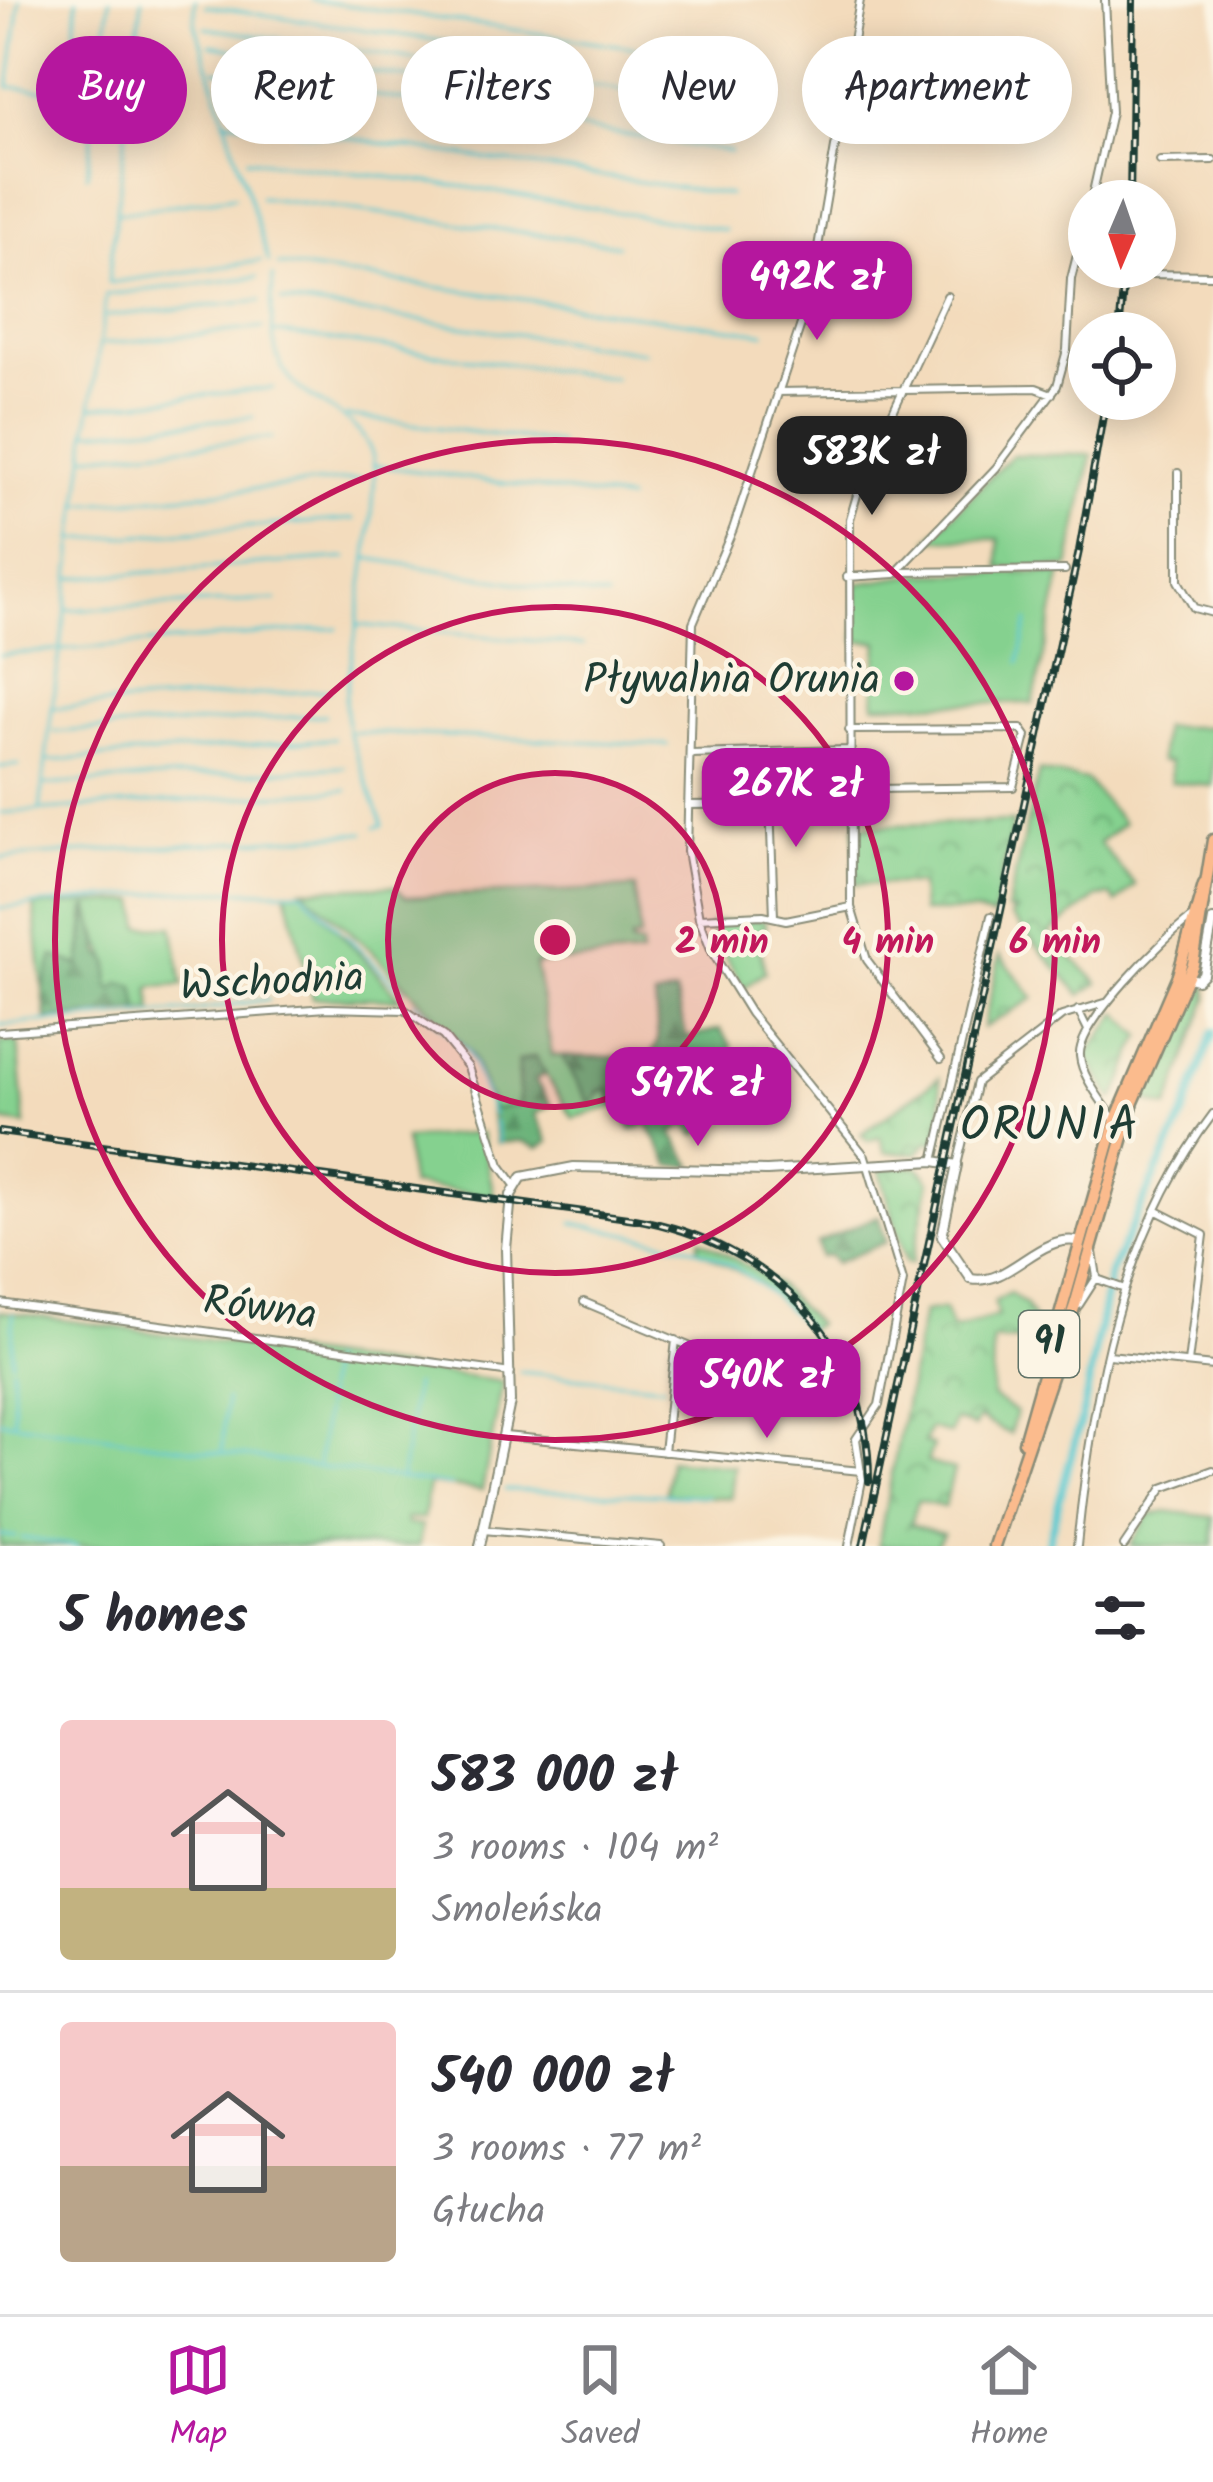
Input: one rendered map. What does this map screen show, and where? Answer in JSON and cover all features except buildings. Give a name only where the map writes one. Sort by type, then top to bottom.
[{"type":"main road","name":"91","points":[[1023,1448],[1076,1306],[1141,1081],[1183,977],[1200,922],[1213,840]]},
{"type":"main road","name":"91","points":[[994,1546],[1121,1103],[1183,977],[1186,952],[1200,922]]},
{"type":"street","points":[[849,1546],[861,1472],[856,1439],[873,1420],[904,1282],[868,1161],[750,1013],[712,952],[688,869],[688,754],[693,623],[733,529],[816,269],[860,0]]},
{"type":"street","points":[[1095,180],[1111,112],[1105,0]]},
{"type":"street","points":[[1160,160],[1213,160]]},
{"type":"street","points":[[1176,274],[1213,275]]},
{"type":"street","points":[[847,577],[888,578],[897,572],[996,468],[1052,394],[1065,360],[1070,288]]},
{"type":"street","points":[[941,1059],[867,960],[851,907],[847,577],[856,491],[947,296]]},
{"type":"street","points":[[777,392],[1039,388],[1052,394]]},
{"type":"street","points":[[1178,473],[1178,581],[1194,608],[1213,613]]},
{"type":"street","points":[[897,572],[1065,570]]},
{"type":"street","points":[[688,805],[770,802],[799,790],[1016,786],[1025,730],[849,730]]},
{"type":"street","points":[[688,754],[849,750]]},
{"type":"street","points":[[770,802],[774,918]]},
{"type":"street","points":[[699,918],[786,920],[851,907]]},
{"type":"street","points":[[934,1160],[991,916]]},
{"type":"street","points":[[1123,1136],[1080,1058],[1088,1030],[1108,1002],[1165,944],[1200,922]]},
{"type":"street","points":[[1165,944],[1200,922]]},
{"type":"street","points":[[1165,944],[1186,952]]},
{"type":"street","points":[[1096,1232],[1079,1241],[1058,1240],[987,1280],[968,1277],[943,1236],[977,1082],[1053,1022],[1108,1002]]},
{"type":"street","name":"Wschodnia","points":[[0,1032],[303,1009],[405,1010],[443,1036],[468,1067],[500,1165],[514,1184]]},
{"type":"street","points":[[1078,1010],[1088,1030]]},
{"type":"street","points":[[1107,1108],[1121,1103]]},
{"type":"street","points":[[1077,1546],[1118,1286],[1186,1151],[1213,1114]]},
{"type":"street","points":[[480,1546],[505,1436],[511,1373],[504,1302],[514,1184],[527,1174],[560,1168],[790,1171],[868,1161],[934,1160],[957,1166]]},
{"type":"street","points":[[1157,1211],[1204,1235],[1188,1364]]},
{"type":"street","points":[[1079,1241],[1091,1250],[1099,1279]]},
{"type":"street","points":[[1099,1279],[1118,1286]]},
{"type":"street","points":[[1076,1306],[1099,1279]]},
{"type":"street","points":[[584,1302],[741,1368]]},
{"type":"street","name":"Równa","points":[[0,1303],[511,1373]]},
{"type":"street","points":[[664,1452],[676,1340]]},
{"type":"street","points":[[1109,1355],[1213,1366]]},
{"type":"street","points":[[505,1436],[861,1472]]},
{"type":"street","points":[[1124,1546],[1163,1488],[1213,1470]]},
{"type":"street","points":[[483,1530],[661,1546]]},
{"type":"green space","points":[[1012,455],[1092,455],[1069,567],[1000,568],[999,539],[929,539]]},
{"type":"green space","points":[[1062,573],[1033,703],[874,704],[878,642],[856,641],[856,584],[920,574]]},
{"type":"green space","points":[[1162,727],[1213,727],[1213,786],[1171,782],[1170,762],[1160,761]]},
{"type":"green space","points":[[1039,771],[1086,780],[1123,823],[1099,843],[1135,885],[1116,903],[1111,896],[1097,897],[1049,934],[1098,983],[1081,995],[1010,916],[1016,911],[1007,910]]},
{"type":"green space","points":[[1013,822],[993,917],[977,912],[922,912],[920,884],[856,884],[855,826]]},
{"type":"green space","points":[[394,886],[406,897],[635,888],[640,938],[631,939],[631,944],[641,946],[641,955],[535,964],[552,1055],[562,1056],[589,1102],[607,1089],[615,1106],[573,1118],[534,1057],[518,1061],[519,1105],[493,1110],[471,1053],[367,946],[302,889]]},
{"type":"green space","points":[[286,891],[302,891],[401,999],[313,998]]},
{"type":"green space","points":[[137,901],[141,927],[173,926],[183,985],[150,987],[153,1010],[139,1011],[135,988],[109,988],[109,962],[86,907],[80,966],[53,964],[43,990],[34,906]]},
{"type":"green space","points":[[89,906],[101,954],[109,962],[109,988],[120,983],[135,987],[139,1011],[46,1019],[43,990],[53,956],[80,966]]},
{"type":"green space","points":[[764,920],[766,928],[756,931],[765,972],[744,988],[708,927],[712,922]]},
{"type":"green space","points":[[1000,955],[1034,998],[983,1028]]},
{"type":"green space","points":[[1206,980],[1208,998],[1168,1108],[1141,1099],[1186,1000]]},
{"type":"green space","points":[[675,993],[687,1038],[720,1029],[731,1045],[731,1057],[755,1049],[759,1068],[779,1059],[783,1064],[750,1090],[731,1058],[672,1058],[710,1114],[701,1119],[707,1129],[696,1135],[687,1125],[672,1133],[693,1166],[670,1165],[648,1124],[632,1130],[607,1089],[600,1090],[593,1105],[589,1102],[562,1056],[650,1058],[658,1042],[655,998]]},
{"type":"green space","points":[[1118,1013],[1142,1036],[1113,1100],[1086,1056]]},
{"type":"green space","points":[[0,1042],[18,1042],[25,1125],[0,1121]]},
{"type":"green space","points":[[535,1057],[545,1074],[535,1080],[551,1105],[535,1114],[549,1142],[538,1148],[522,1141],[497,1143],[490,1110],[519,1105],[518,1061]]},
{"type":"green space","points":[[939,1078],[943,1116],[936,1145],[928,1141],[918,1153],[885,1152],[880,1137],[868,1141],[861,1134]]},
{"type":"green space","points":[[481,1133],[494,1196],[410,1185],[405,1139]]},
{"type":"green space","points":[[879,1167],[919,1167],[930,1181],[912,1263],[906,1262]]},
{"type":"green space","points":[[878,1216],[886,1242],[835,1263],[829,1255],[820,1257],[817,1243]]},
{"type":"green space","points":[[700,1239],[774,1282],[816,1324],[809,1329],[759,1283],[698,1249]]},
{"type":"green space","points":[[1010,1293],[1026,1305],[1040,1331],[1037,1341],[993,1340],[992,1397],[1016,1412],[1010,1434],[979,1418],[974,1427],[955,1420],[950,1434],[930,1428],[924,1443],[933,1446],[927,1462],[954,1470],[944,1507],[917,1501],[910,1525],[943,1534],[935,1546],[878,1546],[923,1312],[944,1309],[952,1330],[998,1316],[994,1302]]},
{"type":"green space","points":[[0,1311],[503,1382],[482,1490],[429,1484],[423,1519],[406,1519],[406,1524],[422,1526],[419,1546],[0,1546]]},
{"type":"green space","points":[[669,1460],[734,1466],[731,1498],[666,1494]]},
{"type":"green space","points":[[1166,1511],[1213,1517],[1213,1546],[1130,1546],[1149,1515]]},
{"type":"waterway","points":[[20,0],[9,87],[71,92],[77,0]]},
{"type":"waterway","points":[[87,175],[110,0]]},
{"type":"waterway","points":[[142,0],[108,283],[261,261]]},
{"type":"waterway","points":[[195,0],[195,23],[269,262]]},
{"type":"waterway","points":[[312,0],[618,45]]},
{"type":"waterway","points":[[206,6],[408,36]]},
{"type":"waterway","points":[[206,28],[618,89]]},
{"type":"waterway","points":[[210,45],[401,77]]},
{"type":"waterway","points":[[377,96],[730,152]]},
{"type":"waterway","points":[[377,143],[729,195]]},
{"type":"waterway","points":[[247,159],[466,187],[725,230]]},
{"type":"waterway","points":[[118,213],[235,196]]},
{"type":"waterway","points":[[260,197],[618,245]]},
{"type":"waterway","points":[[278,265],[764,333]]},
{"type":"waterway","points":[[273,276],[273,338],[286,374],[352,425],[372,454],[370,534],[345,701],[348,732],[383,825],[376,827]]},
{"type":"waterway","points":[[91,407],[106,295],[257,277]]},
{"type":"waterway","points":[[107,316],[260,301]]},
{"type":"waterway","points":[[281,301],[644,352]]},
{"type":"waterway","points":[[103,344],[263,328]]},
{"type":"waterway","points":[[272,332],[614,378]]},
{"type":"waterway","points":[[87,432],[91,407],[273,388]]},
{"type":"waterway","points":[[347,416],[559,443]]},
{"type":"waterway","points":[[85,456],[87,432],[253,417]]},
{"type":"waterway","points":[[79,505],[85,456],[272,438]]},
{"type":"waterway","points":[[373,465],[627,500]]},
{"type":"waterway","points":[[74,540],[79,505],[362,479]]},
{"type":"waterway","points":[[70,578],[74,540],[354,519]]},
{"type":"waterway","points":[[66,610],[70,578],[347,558]]},
{"type":"waterway","points":[[367,558],[607,598]]},
{"type":"waterway","points":[[52,708],[66,610],[276,600]]},
{"type":"waterway","points":[[1019,663],[1028,621]]},
{"type":"waterway","points":[[357,625],[583,645]]},
{"type":"waterway","points":[[0,655],[338,628]]},
{"type":"waterway","points":[[40,810],[52,708],[330,690]]},
{"type":"waterway","points":[[55,732],[325,715]]},
{"type":"waterway","points":[[352,732],[668,745]]},
{"type":"waterway","points":[[49,761],[334,739]]},
{"type":"waterway","points":[[0,767],[19,765]]},
{"type":"waterway","points":[[42,785],[344,767]]},
{"type":"waterway","points":[[0,813],[347,790]]},
{"type":"waterway","points":[[0,858],[364,833]]},
{"type":"waterway","points":[[0,908],[182,891],[302,891],[341,931]]},
{"type":"waterway","points":[[345,934],[402,991]]},
{"type":"waterway","points":[[0,1025],[193,1011],[269,999]]},
{"type":"waterway","points":[[414,1002],[468,1051],[493,1115]]},
{"type":"waterway","points":[[1047,1546],[1084,1408],[1110,1273],[1184,1115],[1213,1032]]},
{"type":"waterway","points":[[494,1121],[499,1143]]},
{"type":"waterway","points":[[573,1223],[672,1243]]},
{"type":"waterway","points":[[674,1243],[712,1256],[747,1276],[807,1329]]},
{"type":"waterway","points":[[12,1362],[13,1313]]},
{"type":"waterway","points":[[324,1408],[328,1361]]},
{"type":"waterway","points":[[12,1367],[14,1421]]},
{"type":"waterway","points":[[520,1372],[663,1386]]},
{"type":"waterway","points":[[410,1419],[414,1385]]},
{"type":"waterway","points":[[677,1387],[749,1394],[803,1385]]},
{"type":"waterway","points":[[222,1451],[226,1399]]},
{"type":"waterway","points":[[318,1465],[324,1412]]},
{"type":"waterway","points":[[0,1421],[451,1486]]},
{"type":"waterway","points":[[401,1477],[409,1424]]},
{"type":"waterway","points":[[505,1490],[708,1496]]},
{"type":"waterway","points":[[0,1535],[16,1537]]},
{"type":"waterway","points":[[22,1538],[77,1546]]},
{"type":"railway","points":[[1130,180],[1133,0]]},
{"type":"railway","points":[[1121,312],[1123,288]]},
{"type":"railway","points":[[863,1546],[1079,551],[1102,420]]},
{"type":"railway","points":[[0,1132],[635,1219],[683,1231],[728,1250],[768,1275],[802,1306],[830,1343],[852,1384],[865,1430],[869,1481]]},
{"type":"place","name":"Pływalnia Orunia","points":[[904,681]]},
{"type":"district","name":"ORUNIA","points":[[1050,1127]]}]
